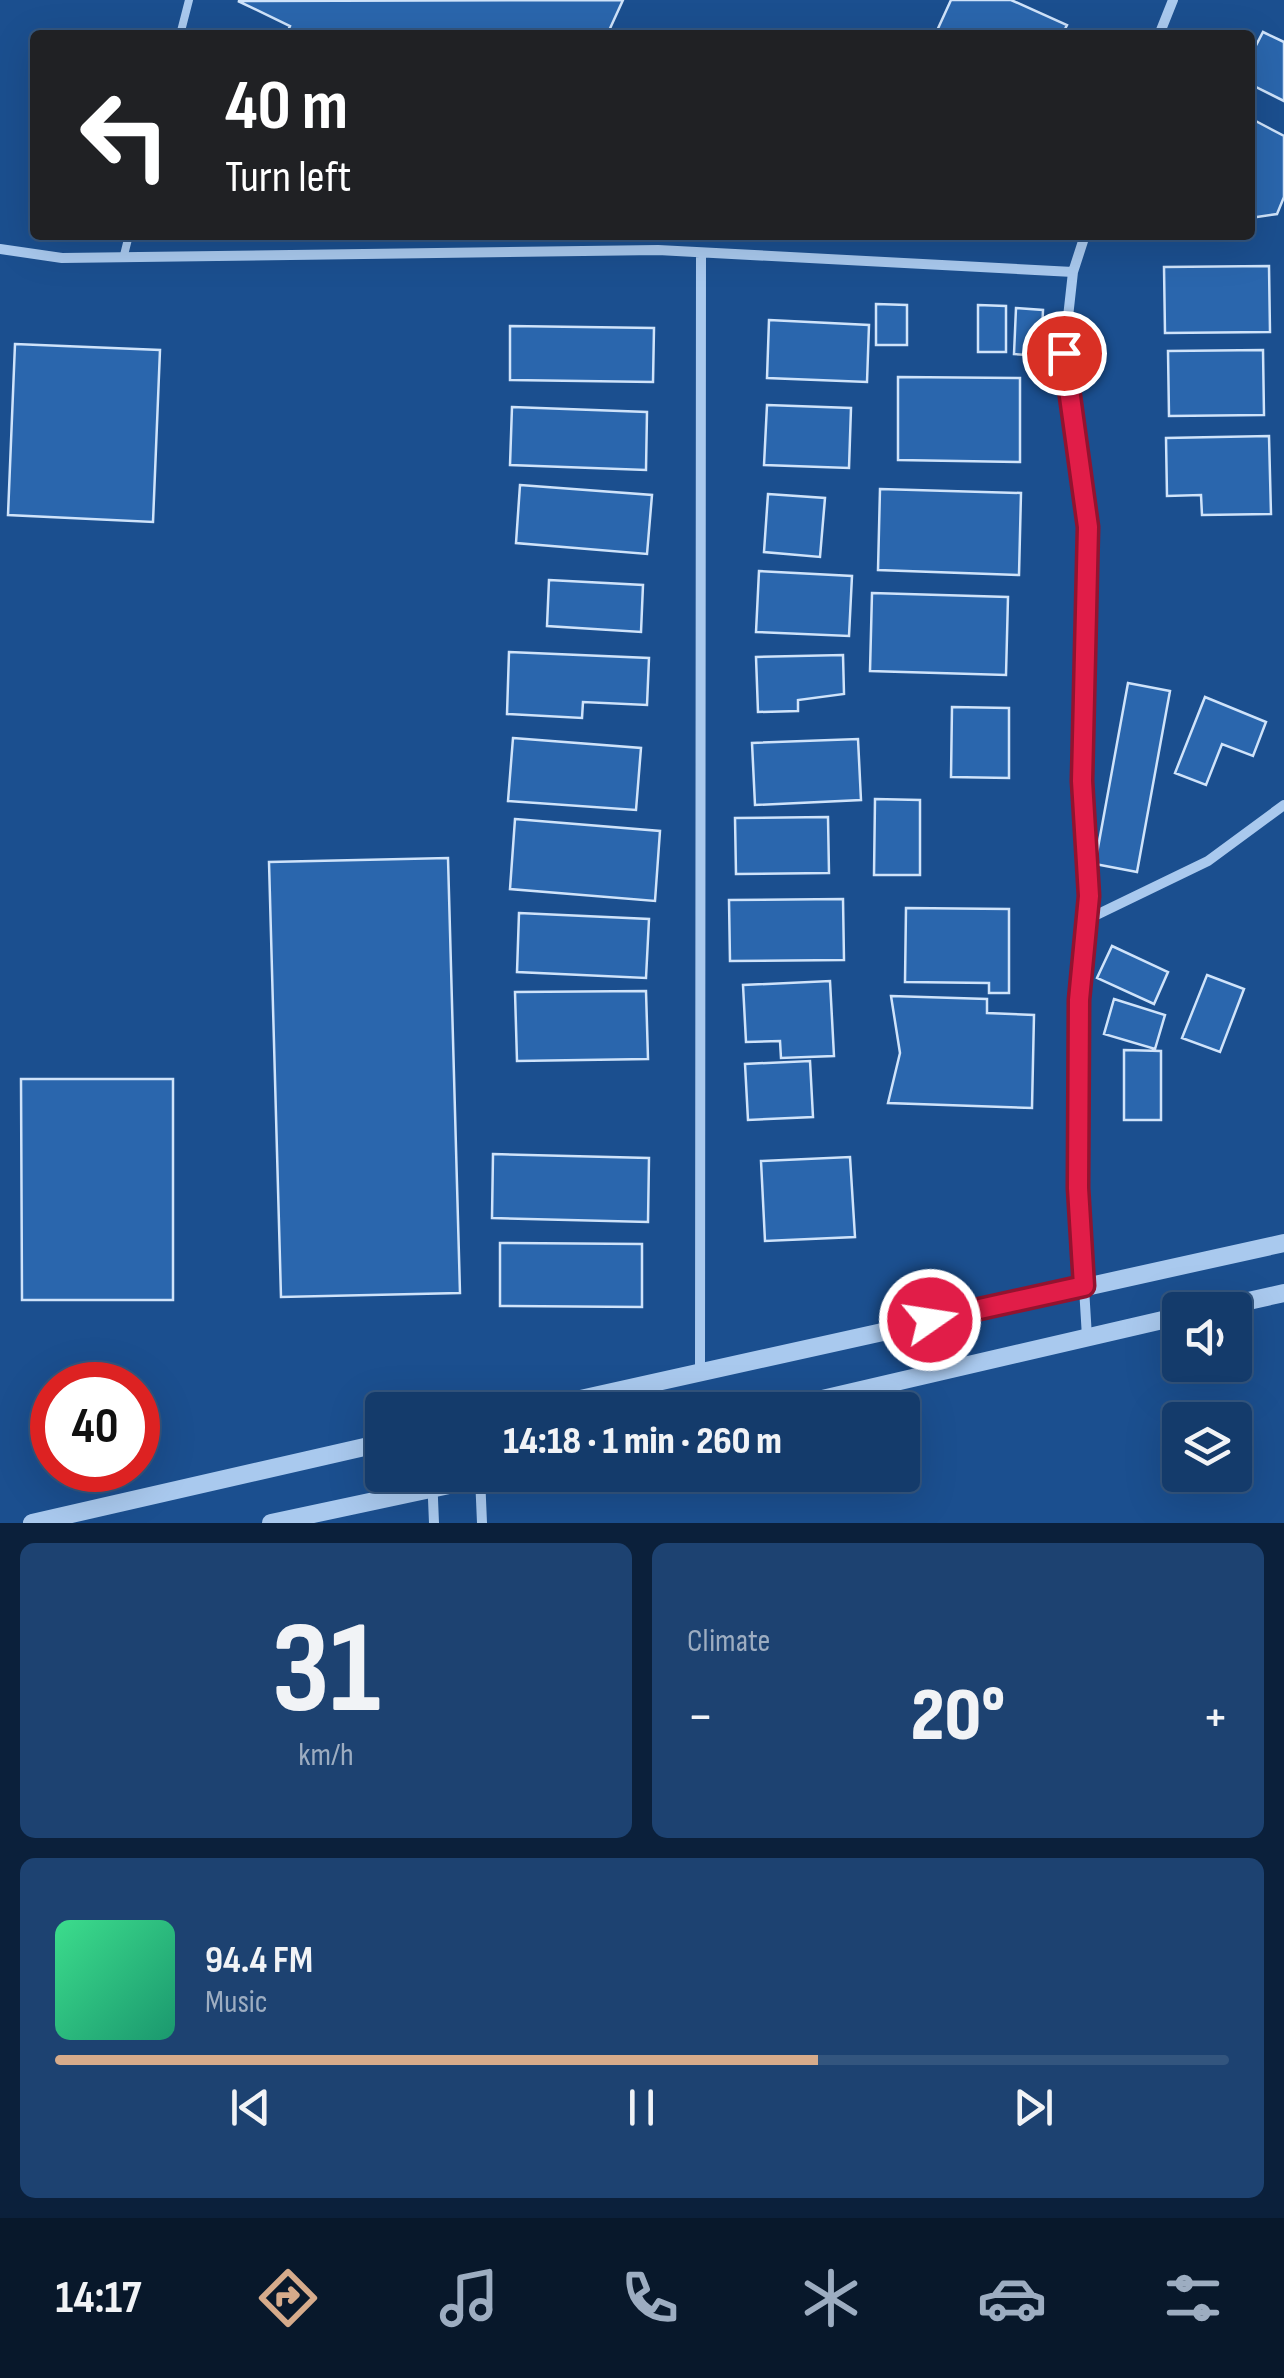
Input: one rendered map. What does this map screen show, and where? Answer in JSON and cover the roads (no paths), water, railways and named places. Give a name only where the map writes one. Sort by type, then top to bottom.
[{"type":"street","points":[[1161,30],[1173,0]]},
{"type":"street","points":[[1083,240],[1073,272],[1064,353],[1088,527],[1082,781],[1086,920],[1079,1000],[1078,1188],[1088,1337]]},
{"type":"street","points":[[0,250],[62,258],[701,252],[1073,272]]},
{"type":"street","points":[[700,1372],[701,252]]},
{"type":"street","points":[[1086,920],[1208,861],[1284,805]]},
{"type":"street","points":[[611,1392],[1284,1243]]},
{"type":"street","points":[[1252,1300],[1284,1293]]},
{"type":"street","points":[[852,1392],[1162,1320]]},
{"type":"street","points":[[32,1523],[365,1447]]},
{"type":"street","points":[[272,1523],[390,1492]]},
{"type":"street","points":[[433,1492],[434,1523]]},
{"type":"street","points":[[482,1523],[484,1492]]},
{"type":"lane","points":[[181,30],[189,0]]},
{"type":"lane","points":[[124,255],[128,240]]}]
